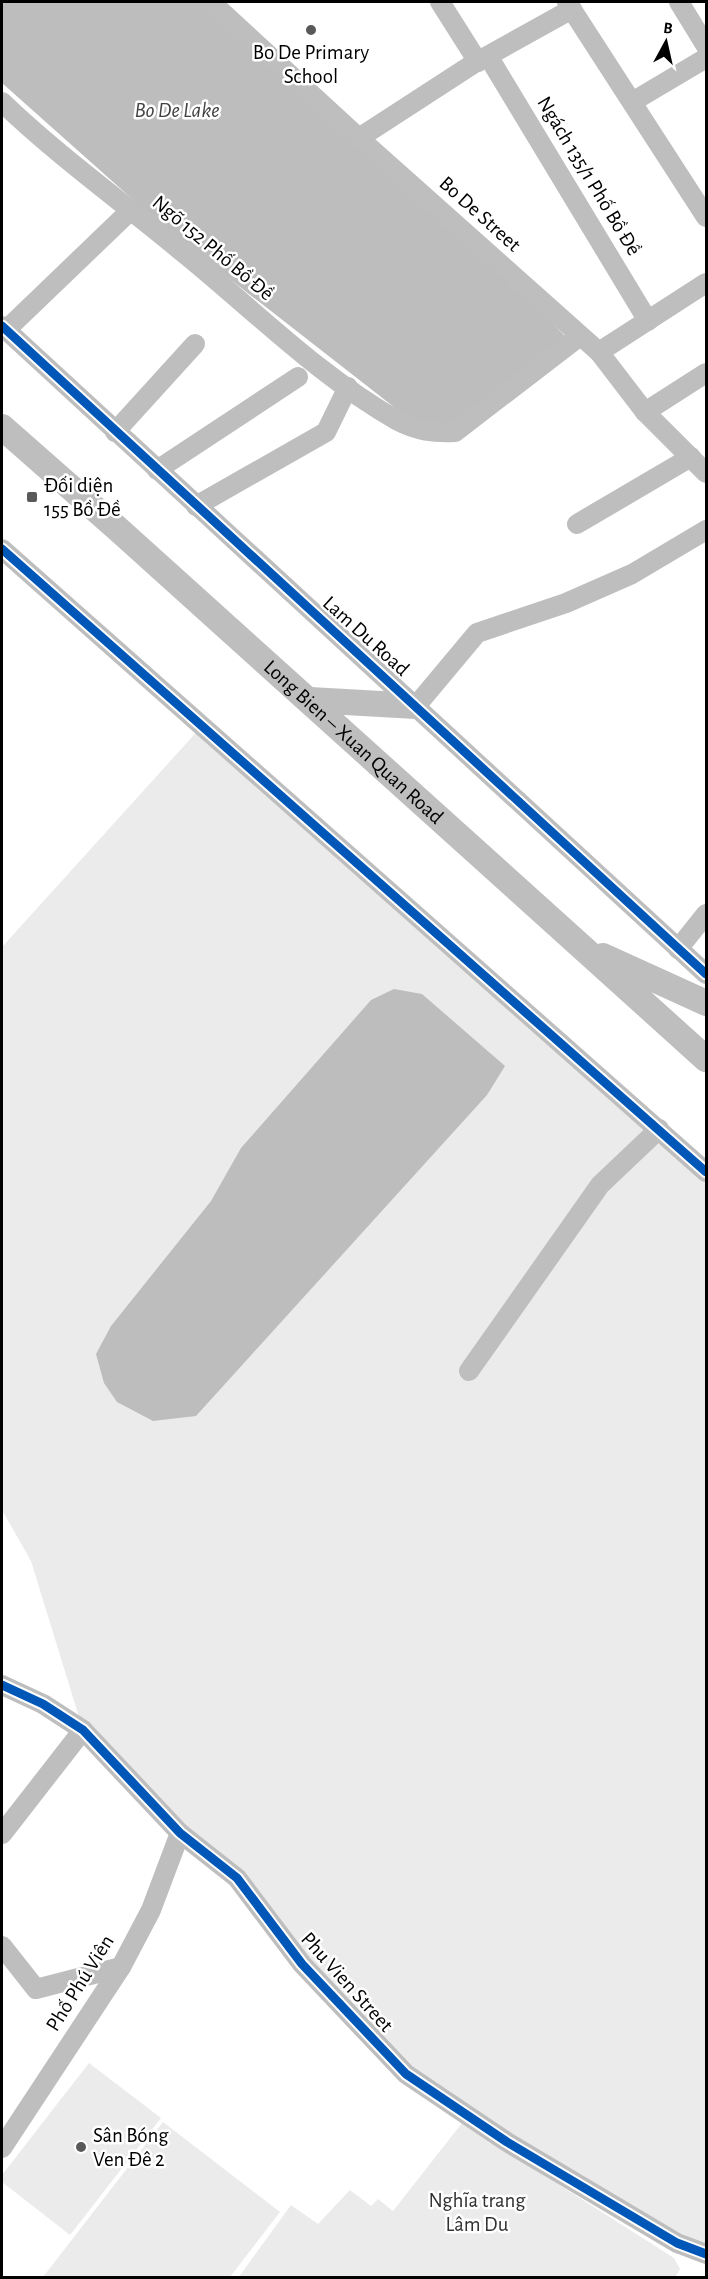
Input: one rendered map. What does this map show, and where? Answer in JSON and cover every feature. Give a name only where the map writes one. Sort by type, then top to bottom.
[{"type":"main road","name":"Long Bien – Xuan Quan Road","points":[[2,427],[310,700],[706,1059]]},
{"type":"main road","points":[[310,700],[416,706]]},
{"type":"main road","points":[[580,945],[706,1003]]},
{"type":"street","name":"Bo De Street","points":[[211,2],[359,138],[599,352],[645,412],[706,473]]},
{"type":"street","name":"Ngách 135/1 Phố Bồ Đề","points":[[440,2],[483,59],[648,321]]},
{"type":"street","points":[[679,2],[706,46]]},
{"type":"street","points":[[359,138],[570,5],[706,217]]},
{"type":"street","points":[[632,102],[706,58]]},
{"type":"street","name":"Ngõ 152 Phố Bồ Đề","points":[[2,102],[277,335],[399,421],[430,434],[455,432],[580,336]]},
{"type":"street","points":[[4,328],[131,210]]},
{"type":"street","points":[[599,352],[706,283]]},
{"type":"street","name":"Lam Du Road","points":[[4,328],[706,974]]},
{"type":"street","points":[[115,432],[195,344]]},
{"type":"street","points":[[645,412],[706,373]]},
{"type":"street","points":[[157,470],[298,377]]},
{"type":"street","points":[[196,506],[326,432],[348,387]]},
{"type":"street","points":[[577,524],[691,457]]},
{"type":"street","points":[[416,706],[477,633],[566,603],[632,574],[706,530]]},
{"type":"street","points":[[2,549],[706,1172]]},
{"type":"street","points":[[678,948],[706,914]]},
{"type":"street","points":[[469,1371],[600,1185],[659,1129]]},
{"type":"street","name":"Phu Vien Street","points":[[2,1685],[43,1704],[83,1730],[180,1833],[237,1878],[302,1964],[406,2074],[507,2142],[677,2243],[706,2254]]},
{"type":"street","points":[[2,1834],[83,1730]]},
{"type":"street","name":"Phố Phú Viên","points":[[2,2148],[121,1967],[151,1910],[180,1833]]},
{"type":"street","points":[[2,1949],[36,1989],[121,1967]]},
{"type":"green space","points":[[202,726],[706,1172],[706,2254],[406,2074],[237,1878],[83,1730],[31,1561],[2,1510],[2,947]]},
{"type":"green space","name":"Sân Bóng Ven Đê 2","points":[[89,2063],[161,2118],[70,2235],[2,2182],[2,2175]]},
{"type":"green space","points":[[163,2122],[280,2212],[230,2277],[43,2277]]},
{"type":"green space","name":"Nghĩa trang Lâm Du","points":[[462,2123],[674,2258],[680,2269],[675,2278],[238,2278],[291,2205],[318,2224],[350,2190],[371,2206],[378,2199],[393,2211]]},
{"type":"water","name":"Bo De Lake","points":[[2,2],[203,2],[497,267],[571,342],[468,423],[417,425],[167,230],[2,83]]},
{"type":"water","points":[[394,989],[422,994],[505,1066],[487,1095],[196,1416],[153,1421],[117,1402],[104,1383],[96,1354],[111,1326],[211,1201],[241,1148],[371,1000]]},
{"type":"cycle path","points":[[2,326],[706,974]]},
{"type":"cycle path","points":[[2,549],[706,1172]]},
{"type":"cycle path","points":[[2,1685],[43,1704],[83,1730],[180,1833],[237,1878],[302,1964],[406,2074],[507,2142],[677,2243],[706,2254]]},
{"type":"place","name":"Bo De Primary School","points":[[311,30]]},
{"type":"place","name":"Đối diện 155 Bồ Đề","points":[[32,497]]},
{"type":"place","name":"Sân Bóng Ven Đê 2","points":[[81,2147]]}]
